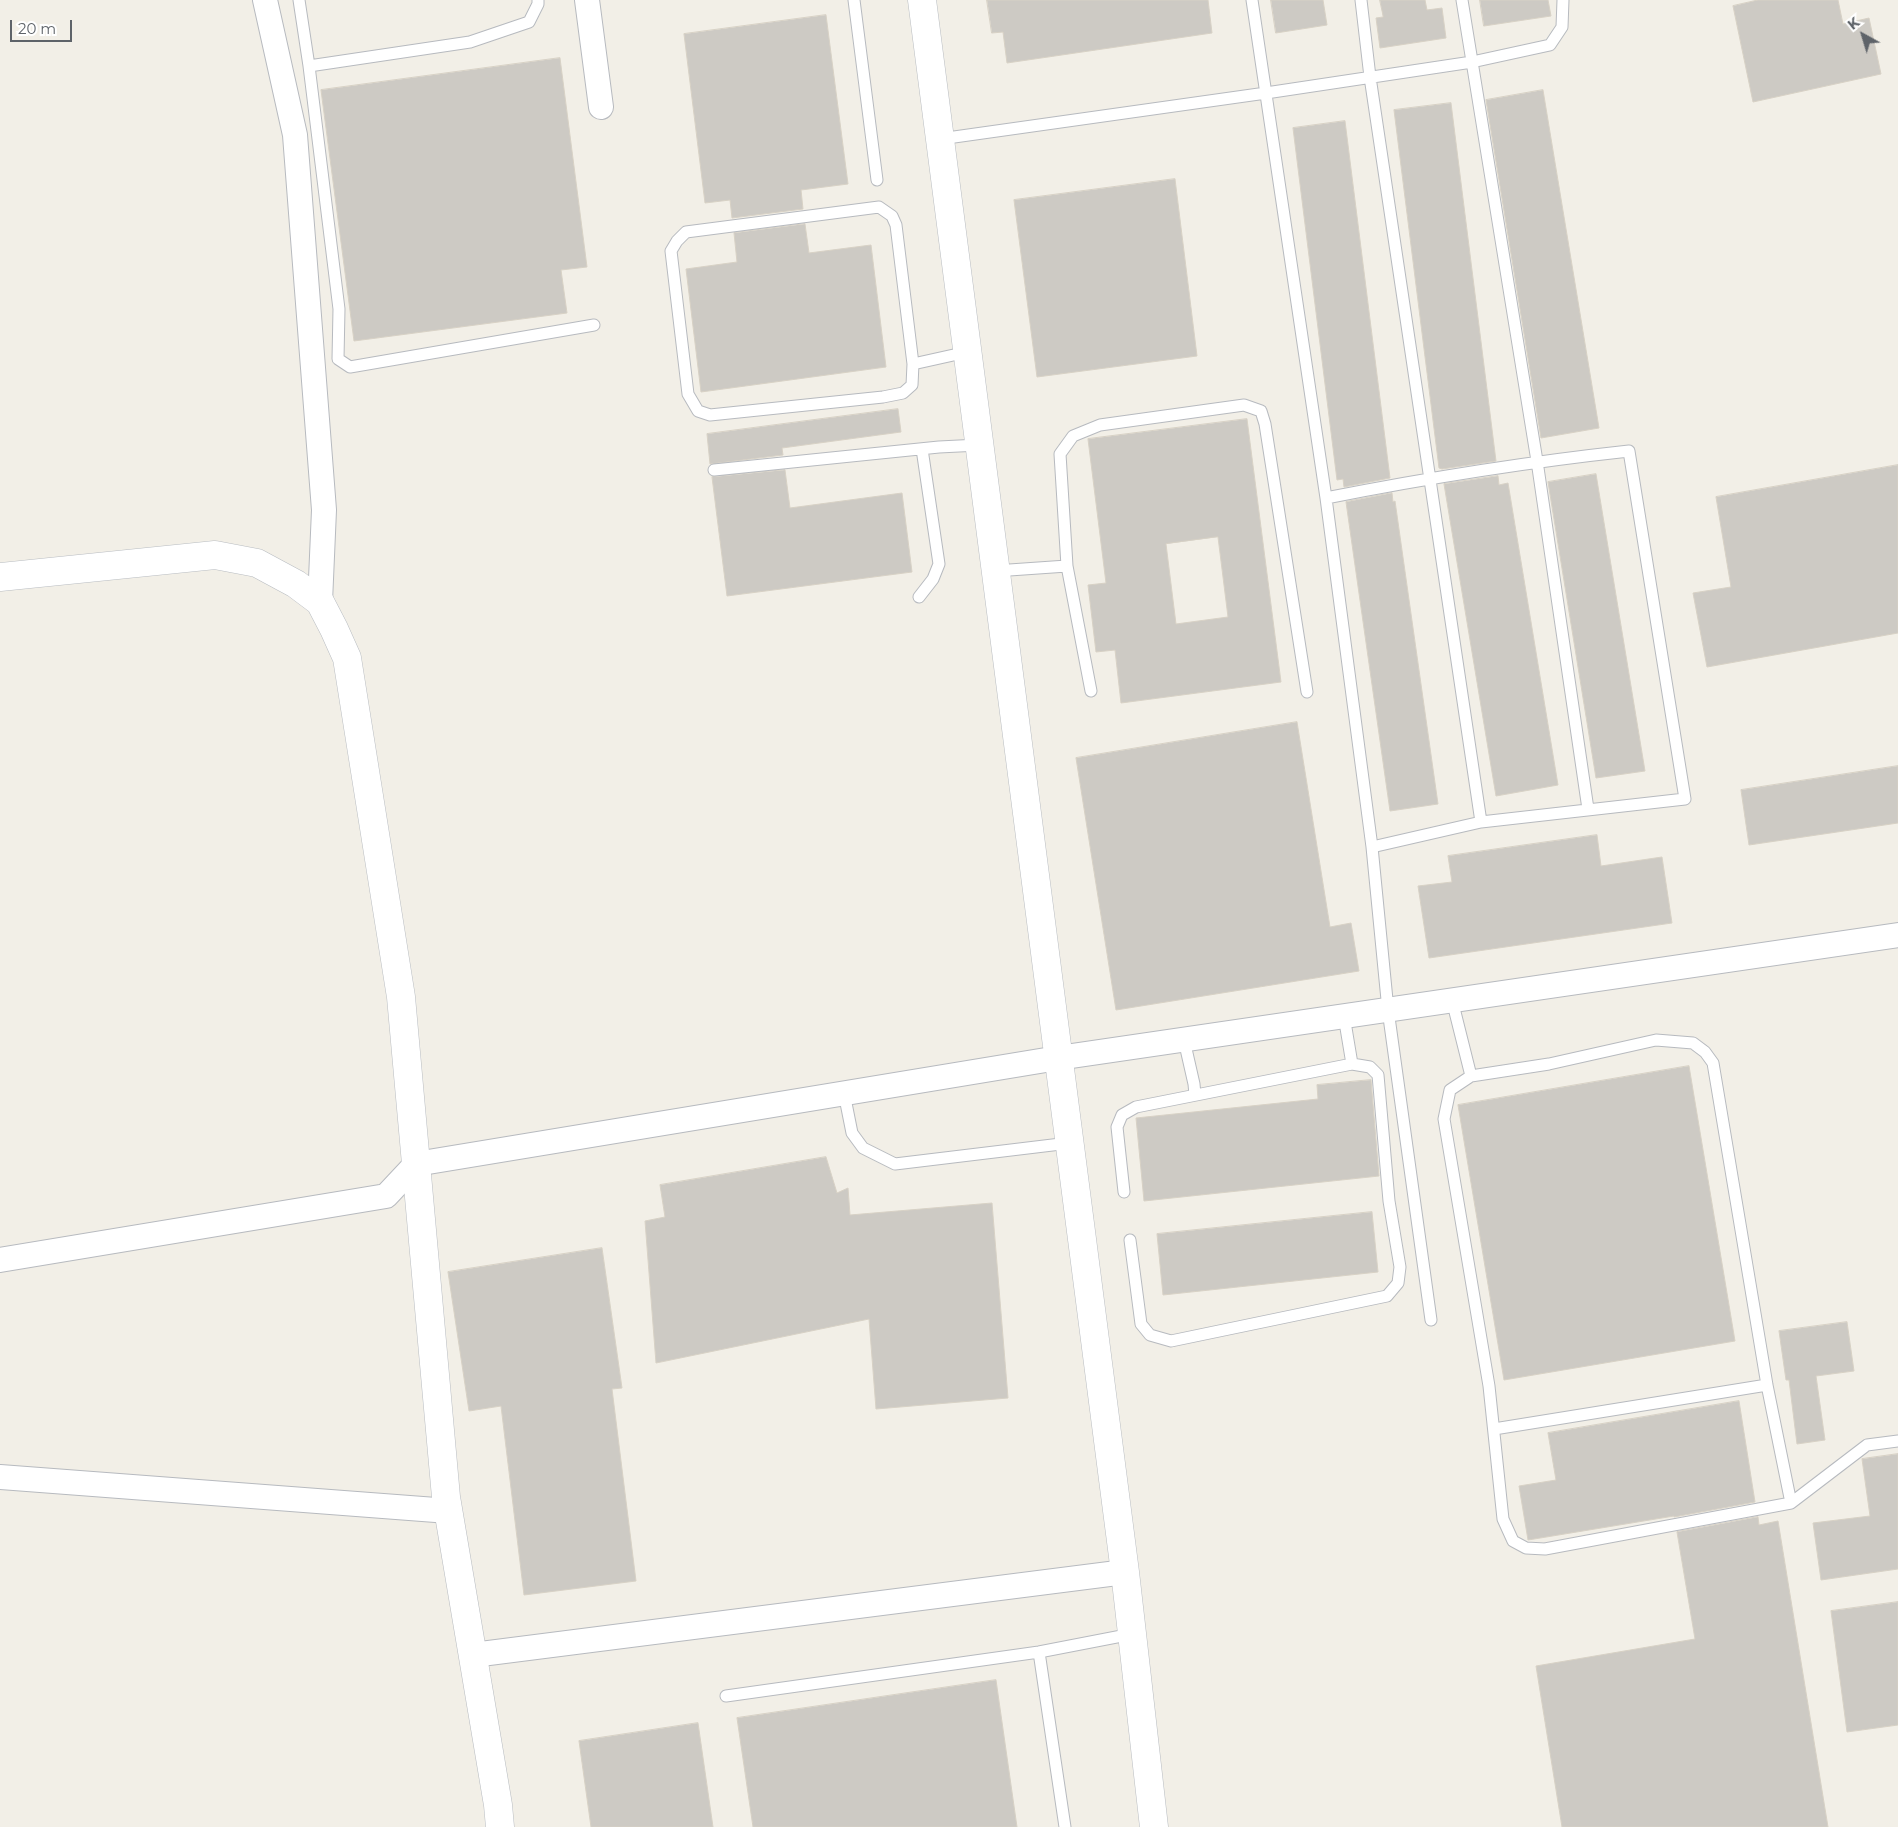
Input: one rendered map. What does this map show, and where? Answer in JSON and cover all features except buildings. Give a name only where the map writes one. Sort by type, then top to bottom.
[{"type":"street","points":[[265,0],[295,136],[324,510],[320,602]]},
{"type":"street","points":[[587,0],[601,107]]},
{"type":"street","points":[[922,0],[1125,1572],[1154,1827]]},
{"type":"street","points":[[0,577],[215,555],[257,563],[296,584],[320,602],[347,658],[401,997],[449,1511],[500,1827]]},
{"type":"street","points":[[0,1260],[386,1196],[416,1164],[1058,1058],[1898,935]]},
{"type":"street","points":[[0,1477],[449,1511]]},
{"type":"street","points":[[473,1655],[1125,1572]]},
{"type":"lane","points":[[299,0],[339,309],[338,359]]},
{"type":"lane","points":[[309,66],[470,42],[529,22],[538,4],[538,0]]},
{"type":"lane","points":[[854,0],[877,180]]},
{"type":"lane","points":[[1252,0],[1326,498],[1372,847],[1388,1010],[1430,1320]]},
{"type":"lane","points":[[1361,0],[1370,77],[1481,822]]},
{"type":"lane","points":[[1462,0],[1537,461],[1588,809]]},
{"type":"lane","points":[[940,139],[1472,62],[1550,45],[1562,27],[1563,0]]},
{"type":"lane","points":[[879,208],[892,216],[896,225],[913,364],[912,385],[904,393],[883,397],[710,415],[698,411],[688,394],[671,251],[686,232],[879,208]]},
{"type":"lane","points":[[314,365],[338,359],[350,367],[594,325]]},
{"type":"lane","points":[[913,364],[967,352]]},
{"type":"lane","points":[[1091,691],[1067,566],[1060,454],[1073,436],[1100,425],[1244,404],[1261,411],[1265,424],[1306,692]]},
{"type":"lane","points":[[714,470],[922,449],[979,446]]},
{"type":"lane","points":[[919,597],[933,579],[939,564],[922,449]]},
{"type":"lane","points":[[1326,498],[1429,478],[1537,461],[1629,451],[1685,799],[1481,822],[1372,847]]},
{"type":"lane","points":[[996,571],[1067,566]]},
{"type":"lane","points":[[1452,1000],[1470,1076]]},
{"type":"lane","points":[[1344,1016],[1352,1064]]},
{"type":"lane","points":[[1184,1040],[1195,1095]]},
{"type":"lane","points":[[1790,1503],[1767,1385],[1713,1063],[1706,1052],[1693,1043],[1656,1040],[1549,1064],[1470,1076],[1450,1090],[1444,1119],[1489,1386],[1503,1519],[1513,1540],[1526,1548],[1545,1549],[1790,1503],[1867,1445],[1898,1441]]},
{"type":"lane","points":[[1124,1192],[1117,1127],[1122,1115],[1136,1107],[1352,1064],[1370,1067],[1378,1075],[1389,1202],[1400,1267],[1398,1283],[1387,1296],[1171,1341],[1150,1335],[1141,1324],[1130,1240]]},
{"type":"lane","points":[[844,1093],[852,1133],[863,1148],[895,1164],[1069,1143]]},
{"type":"lane","points":[[1494,1429],[1767,1385]]},
{"type":"lane","points":[[726,1696],[1039,1652],[1132,1634]]},
{"type":"lane","points":[[1039,1652],[1065,1827]]}]
